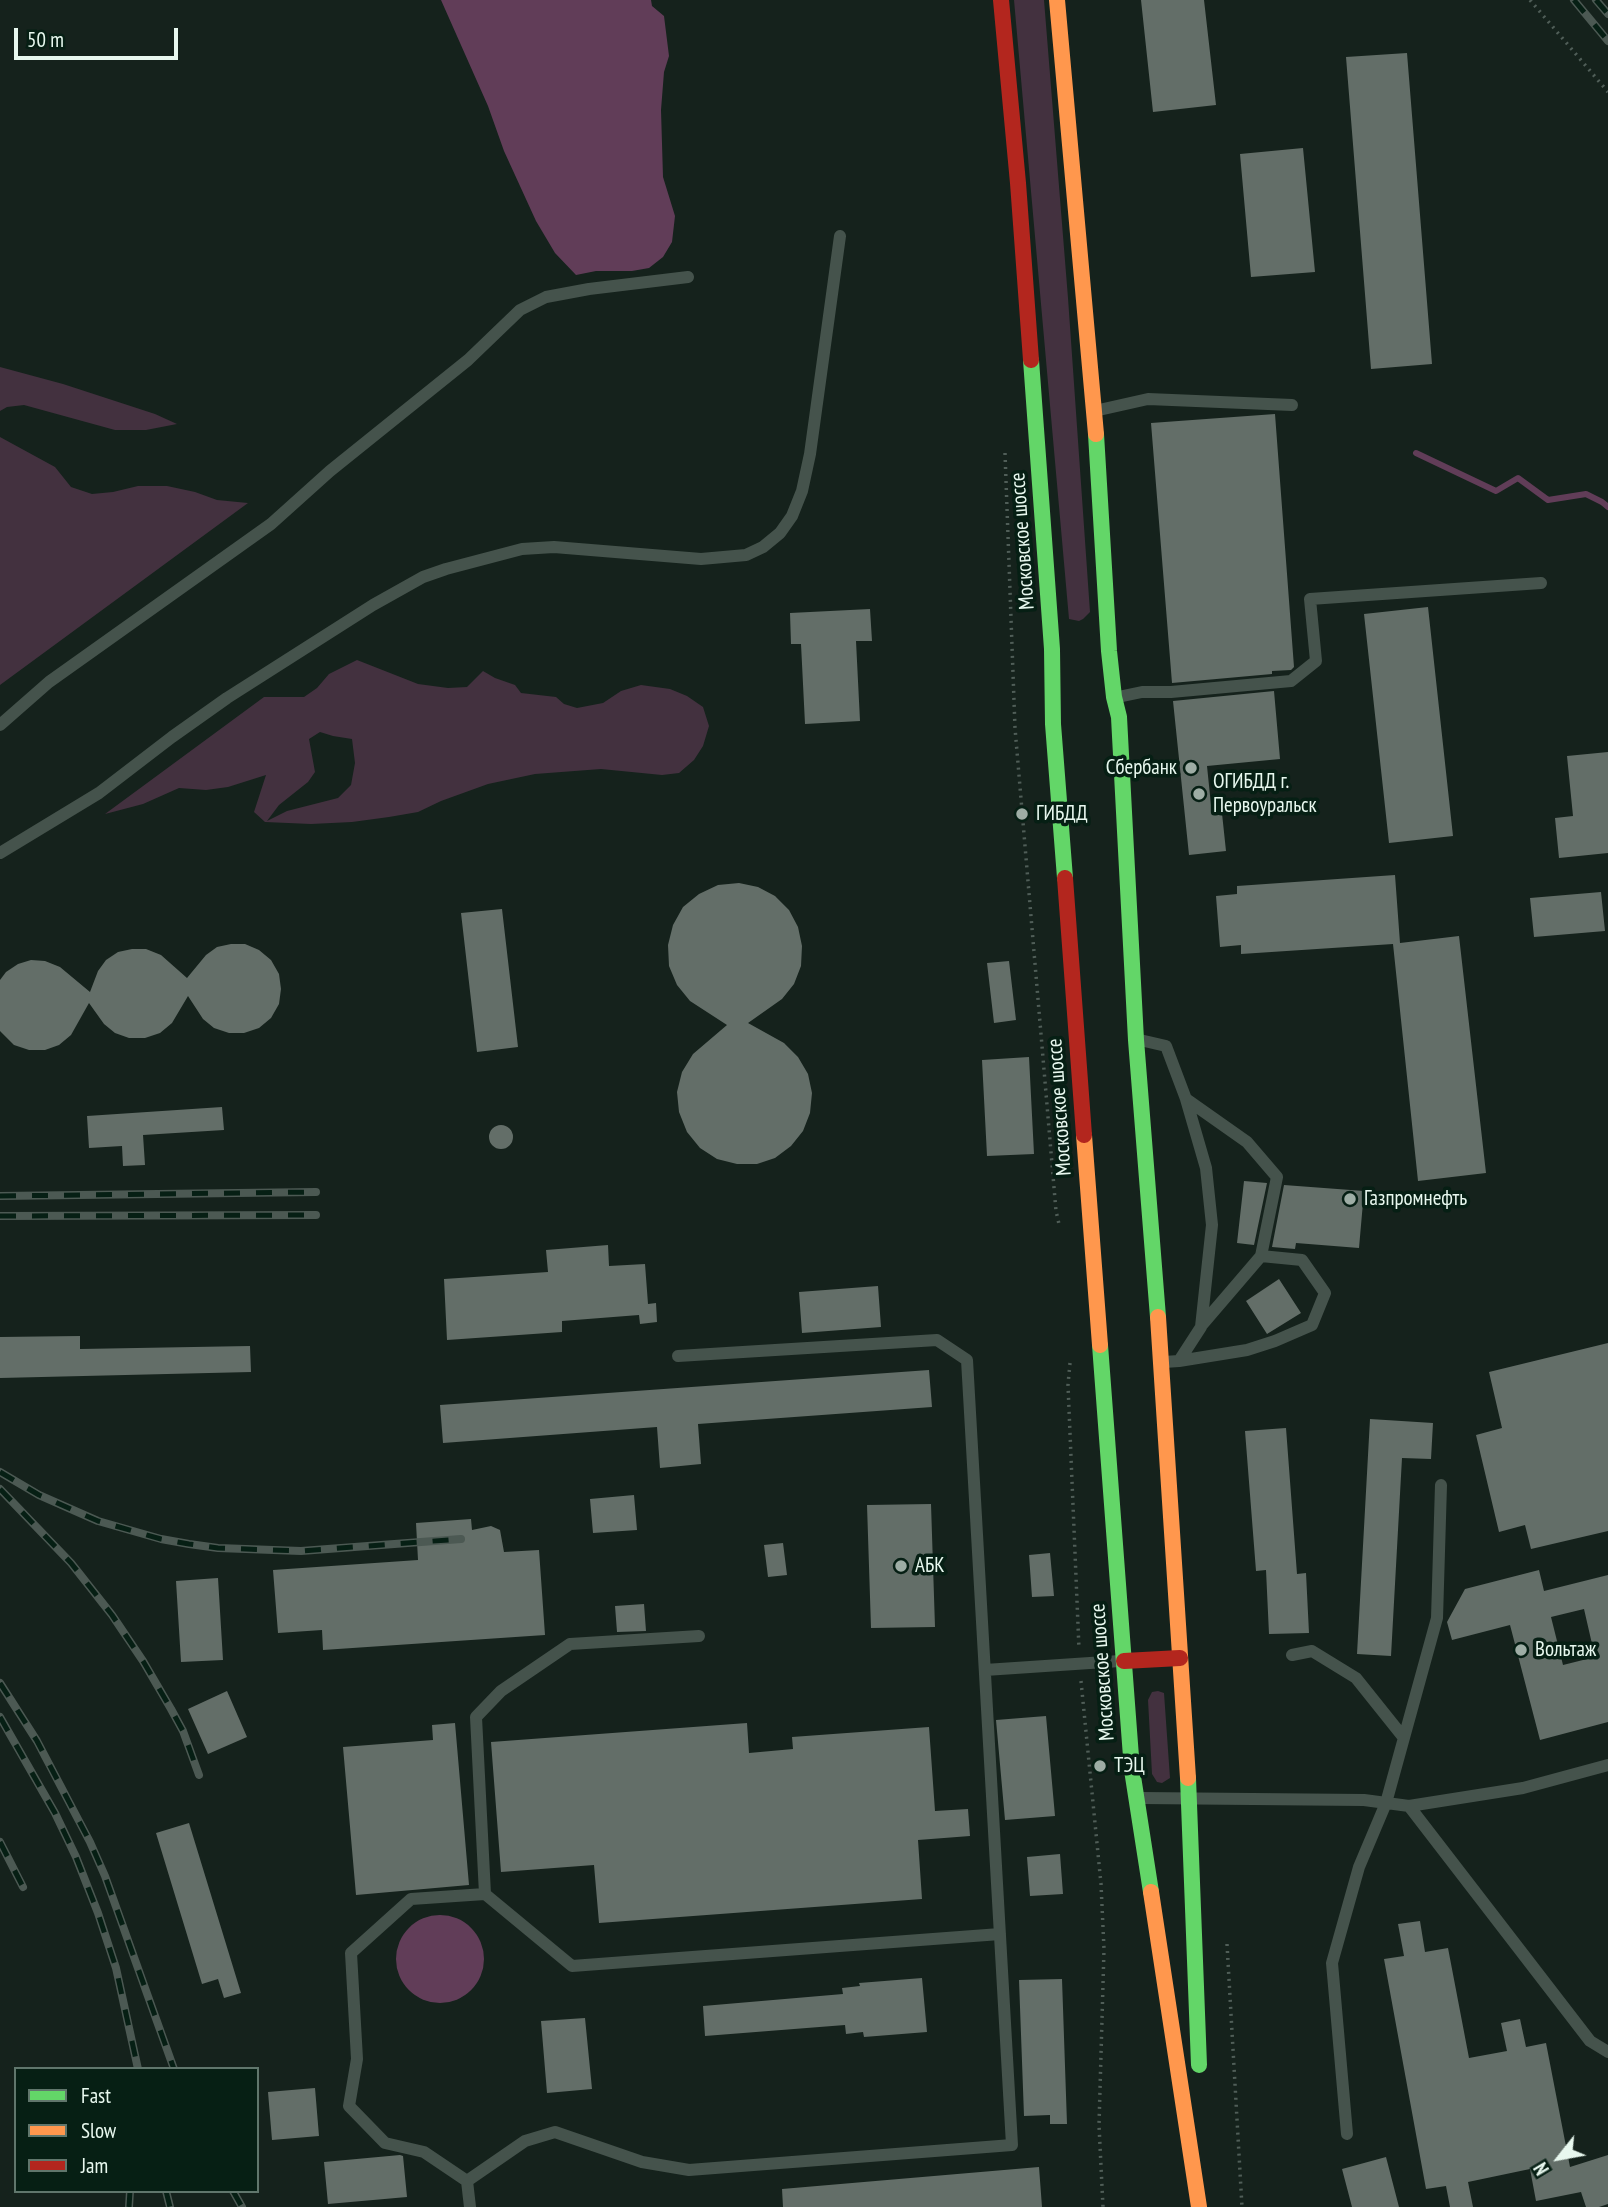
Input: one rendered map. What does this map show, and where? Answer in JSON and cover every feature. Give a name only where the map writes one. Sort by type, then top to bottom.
[{"type":"main road","name":"Московское шоссе","points":[[1001,0],[1058,649],[1058,704],[1132,1770],[1202,2207]]},
{"type":"main road","points":[[1057,0],[1095,411],[1103,651],[1108,698],[1119,717],[1136,1040],[1161,1362],[1189,1798],[1199,2084]]},
{"type":"main road","points":[[1124,1661],[1180,1658]]},
{"type":"main road","name":"Московское шоссе","points":[[1200,2112],[1202,2207]]},
{"type":"lane","points":[[0,853],[99,793],[227,698],[373,605],[423,578],[446,569],[522,550],[554,547],[701,559],[746,555],[764,547],[780,533],[792,516],[802,491],[810,454],[840,236]]},
{"type":"lane","points":[[0,725],[49,682],[271,524],[330,471],[468,359],[520,310],[546,297],[688,277]]},
{"type":"lane","points":[[1095,411],[1148,399],[1292,405]]},
{"type":"lane","points":[[1108,698],[1142,692],[1171,692],[1291,681],[1316,661],[1310,599],[1541,583]]},
{"type":"lane","points":[[1136,1040],[1166,1046],[1186,1099],[1206,1168],[1212,1225],[1201,1326]]},
{"type":"lane","points":[[1179,1361],[1201,1326],[1261,1256],[1277,1177],[1247,1142],[1186,1099]]},
{"type":"lane","points":[[1161,1362],[1247,1350],[1312,1325],[1325,1293],[1303,1260],[1261,1256]]},
{"type":"lane","points":[[467,2181],[525,2141],[555,2132],[642,2162],[689,2170],[1013,2145],[967,1360],[937,1340],[678,1356]]},
{"type":"lane","points":[[1347,2134],[1332,1963],[1359,1867],[1386,1803],[1437,1618],[1441,1485]]},
{"type":"lane","points":[[485,1894],[477,1717],[501,1691],[570,1644],[699,1636]]},
{"type":"lane","points":[[1292,1655],[1312,1651],[1356,1678],[1404,1738]]},
{"type":"lane","points":[[985,1670],[1124,1661]]},
{"type":"lane","points":[[1137,1798],[1364,1800],[1409,1806],[1523,1788],[1608,1765]]},
{"type":"lane","points":[[1409,1806],[1590,2041],[1608,2052]]},
{"type":"lane","points":[[470,2207],[467,2181],[424,2152],[385,2143],[349,2106],[357,2059],[351,1953],[411,1899],[485,1894],[572,1966],[1000,1934]]},
{"type":"path","points":[[1530,0],[1608,92]]},
{"type":"path","points":[[1005,441],[1015,728],[1060,1229]]},
{"type":"path","points":[[1070,1359],[1068,1385],[1080,1664],[1101,1884],[1104,1949],[1099,2124],[1103,2207]]},
{"type":"shaded area","points":[[441,0],[651,0],[652,6],[664,16],[669,56],[664,72],[661,110],[663,177],[675,216],[672,242],[663,257],[649,268],[576,275],[555,253],[536,221],[504,151],[488,106]]},
{"type":"shaded area","points":[[1014,0],[1044,0],[1090,612],[1079,621],[1069,619]]},
{"type":"shaded area","points":[[0,367],[63,384],[155,414],[177,424],[146,430],[115,430],[24,405],[7,407],[0,411]]},
{"type":"shaded area","points":[[0,437],[55,467],[71,487],[92,494],[138,486],[167,486],[217,500],[248,503],[0,685]]},
{"type":"shaded area","points":[[357,660],[418,684],[448,688],[467,687],[483,671],[515,685],[521,693],[556,697],[564,704],[577,708],[603,703],[621,691],[641,685],[670,689],[687,696],[703,707],[709,726],[703,746],[694,760],[679,773],[662,775],[601,769],[535,774],[488,784],[418,812],[389,817],[311,824],[265,822],[254,812],[266,775],[228,787],[206,790],[179,788],[143,804],[105,814],[264,697],[304,697],[317,688],[329,674]],"holes":[[[320,732],[352,739],[355,763],[351,785],[338,798],[287,811],[267,821],[279,805],[308,782],[315,772],[309,739]]]},
{"type":"shaded area","points":[[1152,1692],[1164,1693],[1170,1778],[1162,1783],[1157,1782],[1152,1774],[1148,1700]]},
{"type":"shaded area","points":[[440,1915],[457,1919],[471,1928],[480,1942],[484,1959],[480,1976],[471,1990],[457,1999],[440,2003],[423,1999],[409,1990],[400,1976],[396,1959],[400,1942],[409,1928],[423,1919]]},
{"type":"building","points":[[1141,0],[1204,0],[1216,105],[1153,112]]},
{"type":"building","points":[[1407,53],[1432,364],[1371,369],[1346,57]]},
{"type":"building","points":[[1303,148],[1315,272],[1251,277],[1240,154]]},
{"type":"building","points":[[1275,414],[1294,667],[1291,670],[1272,671],[1272,674],[1172,683],[1151,423]]},
{"type":"building","points":[[1428,607],[1453,836],[1389,843],[1364,614]]},
{"type":"building","points":[[870,609],[872,641],[856,641],[860,721],[805,724],[801,644],[791,644],[790,613]]},
{"type":"building","points":[[1274,691],[1280,759],[1207,766],[1211,805],[1221,804],[1226,851],[1189,855],[1173,701]]},
{"type":"building","points":[[1608,752],[1608,853],[1559,858],[1555,818],[1573,816],[1567,756]]},
{"type":"building","points":[[1395,875],[1400,943],[1459,936],[1486,1173],[1418,1181],[1393,944],[1241,954],[1241,945],[1220,947],[1216,896],[1237,894],[1237,886]]},
{"type":"building","points":[[739,883],[758,887],[775,896],[789,910],[798,927],[802,946],[801,966],[794,984],[782,999],[748,1023],[784,1043],[798,1057],[808,1074],[812,1093],[810,1113],[803,1131],[791,1146],[775,1158],[757,1164],[737,1164],[717,1159],[700,1148],[687,1132],[679,1112],[677,1092],[682,1072],[693,1054],[727,1025],[690,1001],[677,985],[669,966],[668,945],[673,925],[683,907],[699,894],[718,885]]},
{"type":"building","points":[[1601,892],[1605,931],[1534,937],[1530,898]]},
{"type":"building","points":[[502,909],[518,1047],[477,1052],[461,913]]},
{"type":"building","points":[[245,944],[259,950],[271,960],[279,974],[279,1004],[271,1018],[259,1028],[244,1033],[229,1033],[214,1028],[203,1019],[188,996],[172,1023],[160,1033],[145,1038],[129,1038],[115,1033],[104,1024],[89,1003],[71,1035],[59,1045],[45,1050],[29,1050],[14,1045],[0,1031],[0,980],[18,964],[31,960],[45,961],[60,967],[90,992],[98,971],[106,960],[118,952],[146,949],[161,955],[187,978],[206,955],[217,947]]},
{"type":"building","points":[[1009,961],[1016,1020],[994,1023],[987,963]]},
{"type":"building","points":[[1029,1057],[1034,1154],[987,1156],[982,1060]]},
{"type":"building","points":[[222,1107],[224,1130],[143,1135],[145,1165],[123,1166],[122,1146],[89,1148],[87,1116]]},
{"type":"building","points":[[501,1125],[509,1129],[513,1137],[509,1145],[501,1149],[493,1145],[489,1137],[493,1129]]},
{"type":"building","points":[[1244,1181],[1267,1183],[1254,1245],[1237,1243]]},
{"type":"building","points":[[1284,1185],[1364,1191],[1359,1248],[1296,1243],[1295,1249],[1272,1247]]},
{"type":"building","points":[[608,1245],[609,1266],[645,1264],[648,1304],[656,1303],[657,1322],[640,1324],[639,1315],[562,1321],[562,1332],[447,1340],[444,1279],[548,1272],[546,1250]]},
{"type":"building","points":[[1279,1279],[1301,1313],[1267,1334],[1246,1301]]},
{"type":"building","points":[[878,1286],[881,1327],[802,1333],[799,1292]]},
{"type":"building","points":[[80,1336],[80,1349],[250,1346],[251,1372],[0,1378],[0,1337]]},
{"type":"building","points":[[1608,1343],[1608,1531],[1531,1549],[1525,1525],[1499,1532],[1476,1435],[1502,1428],[1489,1372]]},
{"type":"building","points":[[929,1370],[932,1407],[698,1424],[701,1464],[660,1468],[657,1427],[443,1443],[440,1405]]},
{"type":"building","points":[[1370,1419],[1433,1423],[1431,1459],[1402,1458],[1391,1656],[1357,1654]]},
{"type":"building","points":[[1286,1428],[1297,1574],[1306,1573],[1309,1633],[1269,1634],[1266,1570],[1256,1571],[1245,1431]]},
{"type":"building","points":[[634,1495],[637,1530],[593,1533],[590,1499]]},
{"type":"building","name":"АБК","points":[[931,1504],[935,1627],[871,1628],[867,1505]]},
{"type":"building","points":[[471,1519],[472,1530],[491,1526],[500,1530],[504,1552],[539,1550],[545,1635],[323,1650],[322,1630],[278,1633],[273,1570],[418,1560],[416,1523]]},
{"type":"building","points":[[783,1543],[787,1575],[768,1577],[764,1545]]},
{"type":"building","points":[[1050,1553],[1054,1596],[1032,1597],[1029,1555]]},
{"type":"building","points":[[1539,1570],[1544,1591],[1608,1575],[1608,1722],[1540,1740],[1510,1625],[1452,1640],[1447,1622],[1465,1589]],"holes":[[[1584,1609],[1595,1657],[1563,1665],[1551,1617]]]},
{"type":"building","points":[[218,1578],[223,1660],[181,1662],[176,1581]]},
{"type":"building","points":[[644,1604],[646,1631],[617,1632],[615,1606]]},
{"type":"building","points":[[227,1691],[247,1737],[208,1754],[188,1709]]},
{"type":"building","points":[[1046,1716],[1055,1816],[1005,1820],[996,1720]]},
{"type":"building","points":[[455,1723],[469,1885],[356,1895],[343,1747],[433,1740],[432,1725]]},
{"type":"building","points":[[747,1723],[749,1753],[793,1749],[792,1737],[929,1727],[935,1811],[968,1809],[970,1836],[918,1840],[922,1899],[599,1923],[594,1865],[501,1872],[491,1742]]},
{"type":"building","points":[[189,1823],[241,1993],[224,1998],[218,1979],[202,1984],[156,1833]]},
{"type":"building","points":[[1060,1854],[1063,1894],[1030,1896],[1027,1857]]},
{"type":"building","points":[[1420,1921],[1425,1952],[1448,1948],[1469,2058],[1507,2051],[1501,2023],[1520,2019],[1526,2047],[1546,2043],[1570,2167],[1608,2155],[1608,2204],[1586,2207],[1581,2192],[1536,2201],[1530,2169],[1468,2182],[1473,2207],[1450,2207],[1446,2186],[1426,2189],[1384,1959],[1404,1956],[1398,1924]]},
{"type":"building","points":[[922,1978],[927,2032],[864,2037],[863,2032],[846,2034],[845,2025],[705,2036],[703,2006],[843,1994],[842,1988],[860,1986],[859,1983]]},
{"type":"building","points":[[1062,1979],[1067,2124],[1050,2124],[1050,2115],[1024,2116],[1019,1980]]},
{"type":"building","points":[[585,2018],[592,2089],[547,2093],[541,2021]]},
{"type":"building","points":[[315,2088],[319,2136],[272,2140],[268,2092]]},
{"type":"building","points":[[403,2156],[407,2197],[328,2204],[324,2162]]},
{"type":"building","points":[[1386,2157],[1399,2207],[1352,2207],[1342,2169]]},
{"type":"building","points":[[1039,2167],[1042,2207],[783,2207],[782,2189]]},
{"type":"waterway","points":[[1416,453],[1496,491],[1518,478],[1548,500],[1586,494],[1608,507]]},
{"type":"railway","points":[[1574,0],[1608,41]]},
{"type":"railway","points":[[1596,0],[1608,14]]},
{"type":"railway","points":[[0,1196],[316,1192]]},
{"type":"railway","points":[[0,1216],[316,1215]]},
{"type":"railway","points":[[0,1472],[39,1495],[98,1521],[189,1544],[218,1548],[301,1551],[461,1539]]},
{"type":"railway","points":[[0,1489],[71,1563],[112,1615],[143,1661],[183,1731],[199,1775]]},
{"type":"railway","points":[[0,1683],[37,1741],[90,1842],[105,1876],[173,2067]]},
{"type":"railway","points":[[0,1717],[55,1813],[76,1857],[116,1968],[138,2067]]},
{"type":"railway","points":[[0,1842],[23,1887]]},
{"type":"railway","points":[[129,2207],[130,2193]]},
{"type":"railway","points":[[166,2193],[170,2207]]},
{"type":"railway","points":[[234,2193],[242,2207]]},
{"type":"traffic: fast","points":[[1031,360],[1065,878]]},
{"type":"traffic: fast","points":[[1096,434],[1109,651],[1119,717],[1136,1040],[1158,1317]]},
{"type":"traffic: fast","points":[[1100,1345],[1132,1770],[1151,1892]]},
{"type":"traffic: fast","points":[[1188,1778],[1199,2065]]},
{"type":"traffic: slow","points":[[1057,0],[1096,434]]},
{"type":"traffic: slow","points":[[1084,1135],[1100,1345]]},
{"type":"traffic: slow","points":[[1158,1317],[1188,1778]]},
{"type":"traffic: slow","points":[[1151,1892],[1199,2207]]},
{"type":"traffic: jam","points":[[1001,0],[1031,360]]},
{"type":"traffic: jam","points":[[1065,878],[1084,1135]]},
{"type":"traffic: jam","points":[[1124,1661],[1180,1658]]},
{"type":"place","name":"Сбербанк","points":[[1191,768]]},
{"type":"place","name":"ОГИБДД г. Первоуральск","points":[[1199,794]]},
{"type":"place","name":"ГИБДД","points":[[1022,814]]},
{"type":"place","name":"Газпромнефть","points":[[1350,1199]]},
{"type":"place","name":"АБК","points":[[901,1566]]},
{"type":"place","name":"Вольтаж","points":[[1521,1650]]},
{"type":"place","name":"ТЭЦ","points":[[1100,1766]]}]
